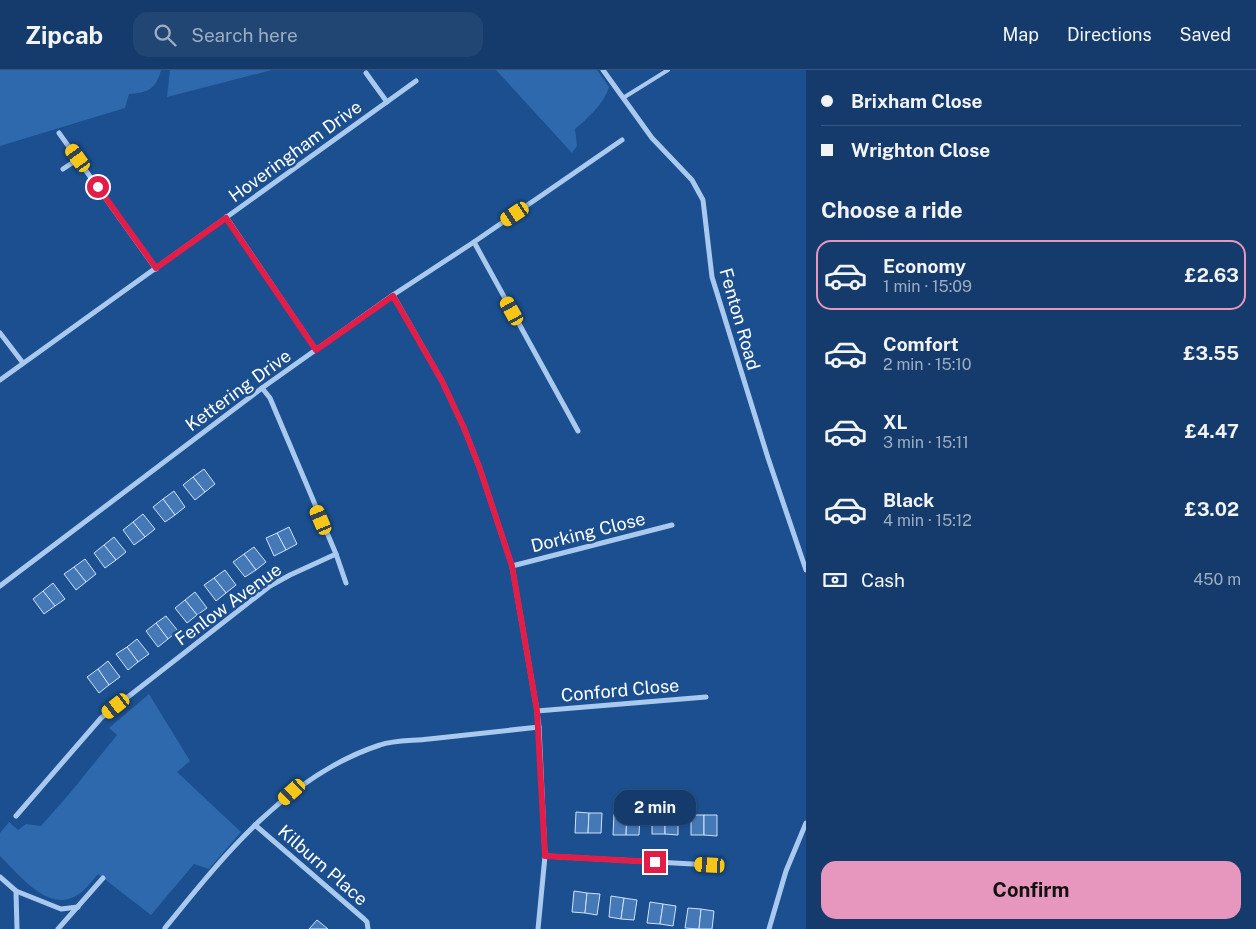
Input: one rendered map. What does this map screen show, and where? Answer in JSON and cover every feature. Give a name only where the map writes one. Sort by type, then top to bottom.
[{"type":"street","name":"Fenton Road","points":[[603,70],[652,138],[692,180],[703,200],[712,277],[768,458],[806,570]]},
{"type":"street","name":"Hoveringham Drive","points":[[366,73],[387,102]]},
{"type":"street","name":"Hoveringham Drive","points":[[0,380],[416,81]]},
{"type":"street","points":[[60,133],[156,268]]},
{"type":"street","name":"Kettering Drive","points":[[0,586],[262,388],[622,140]]},
{"type":"street","points":[[63,169],[78,158]]},
{"type":"street","points":[[226,218],[316,350]]},
{"type":"street","points":[[474,242],[578,431]]},
{"type":"street","points":[[393,296],[442,381],[464,428],[480,469],[512,566],[539,727],[545,856],[538,929]]},
{"type":"street","points":[[0,333],[23,363]]},
{"type":"street","points":[[262,388],[270,398],[336,554],[346,583]]},
{"type":"street","name":"Dorking Close","points":[[512,566],[672,525]]},
{"type":"street","name":"Fenlow Avenue","points":[[16,816],[101,718],[270,586],[336,554]]},
{"type":"street","name":"Conford Close","points":[[537,711],[706,697]]},
{"type":"street","points":[[165,928],[212,870],[255,825],[292,792],[334,764],[381,744],[539,727]]},
{"type":"street","points":[[769,929],[786,871],[806,823]]},
{"type":"street","name":"Kilburn Place","points":[[255,825],[364,919],[367,922],[368,929]]},
{"type":"street","points":[[545,856],[710,865]]},
{"type":"street","points":[[0,877],[16,891],[61,909],[78,907]]},
{"type":"street","points":[[58,929],[103,878]]},
{"type":"street","points":[[16,891],[17,929]]},
{"type":"lane","points":[[623,98],[668,70]]},
{"type":"shaded area","points":[[0,70],[161,70],[157,82],[150,89],[129,94],[125,108],[0,146]]},
{"type":"shaded area","points":[[170,70],[272,70],[167,97]]},
{"type":"shaded area","points":[[496,70],[597,70],[609,87],[599,105],[575,129],[577,146],[572,153]]},
{"type":"shaded area","points":[[149,694],[190,761],[177,772],[241,832],[209,869],[194,864],[151,915],[98,874],[82,892],[68,899],[57,900],[46,896],[26,882],[0,856],[0,833],[9,822],[18,830],[26,824],[41,826],[117,735],[109,728]]},
{"type":"building","points":[[204,469],[215,484],[205,492],[193,477]]},
{"type":"building","points":[[193,477],[205,492],[195,500],[183,485]]},
{"type":"building","points":[[174,491],[185,507],[175,515],[163,499]]},
{"type":"building","points":[[163,499],[175,515],[165,522],[153,507]]},
{"type":"building","points":[[143,514],[155,529],[145,537],[133,522]]},
{"type":"building","points":[[133,522],[145,537],[134,545],[123,530]]},
{"type":"building","points":[[289,527],[297,544],[286,550],[277,533]]},
{"type":"building","points":[[277,533],[286,550],[274,556],[266,538]]},
{"type":"building","points":[[114,537],[126,552],[116,560],[104,545]]},
{"type":"building","points":[[104,545],[116,560],[105,568],[94,553]]},
{"type":"building","points":[[254,547],[266,562],[256,570],[244,554]]},
{"type":"building","points":[[244,554],[256,570],[245,577],[233,562]]},
{"type":"building","points":[[85,559],[96,574],[86,582],[74,567]]},
{"type":"building","points":[[74,567],[86,582],[76,590],[64,574]]},
{"type":"building","points":[[225,570],[236,585],[226,593],[214,578]]},
{"type":"building","points":[[214,578],[226,593],[216,601],[204,585]]},
{"type":"building","points":[[53,583],[65,599],[55,606],[43,591]]},
{"type":"building","points":[[43,591],[55,606],[44,614],[33,599]]},
{"type":"building","points":[[195,592],[207,608],[197,615],[185,600]]},
{"type":"building","points":[[185,600],[197,615],[187,623],[175,608]]},
{"type":"building","points":[[166,616],[178,631],[168,639],[156,623]]},
{"type":"building","points":[[156,623],[168,639],[158,647],[146,631]]},
{"type":"building","points":[[137,639],[149,654],[138,662],[127,647]]},
{"type":"building","points":[[127,647],[138,662],[128,670],[116,654]]},
{"type":"building","points":[[108,661],[120,677],[109,685],[98,669]]},
{"type":"building","points":[[98,669],[109,685],[99,693],[87,677]]},
{"type":"building","points":[[576,812],[589,813],[588,833],[575,833]]},
{"type":"building","points":[[589,813],[602,813],[601,833],[588,833]]},
{"type":"building","points":[[614,814],[627,814],[626,835],[613,835]]},
{"type":"building","points":[[627,814],[640,814],[639,835],[626,835]]},
{"type":"building","points":[[652,814],[665,814],[665,834],[652,834]]},
{"type":"building","points":[[665,814],[678,814],[678,835],[665,834]]},
{"type":"building","points":[[691,815],[704,815],[704,835],[691,835]]},
{"type":"building","points":[[704,815],[717,815],[717,836],[704,835]]},
{"type":"building","points":[[574,891],[587,893],[585,913],[572,912]]},
{"type":"building","points":[[587,893],[600,894],[597,915],[585,913]]},
{"type":"building","points":[[611,896],[624,898],[621,919],[609,917]]},
{"type":"building","points":[[624,898],[637,900],[634,920],[621,919]]},
{"type":"building","points":[[650,902],[663,904],[660,924],[647,923]]},
{"type":"building","points":[[663,904],[676,906],[673,926],[660,924]]},
{"type":"building","points":[[688,908],[701,909],[699,929],[685,928]]},
{"type":"building","points":[[701,909],[714,911],[712,929],[699,929]]},
{"type":"building","points":[[317,920],[328,929],[309,929]]},
{"type":"route","points":[[98,187],[156,268],[226,218],[316,350],[393,296],[442,381],[464,428],[480,469],[512,566],[539,727],[545,856],[655,862]]}]
